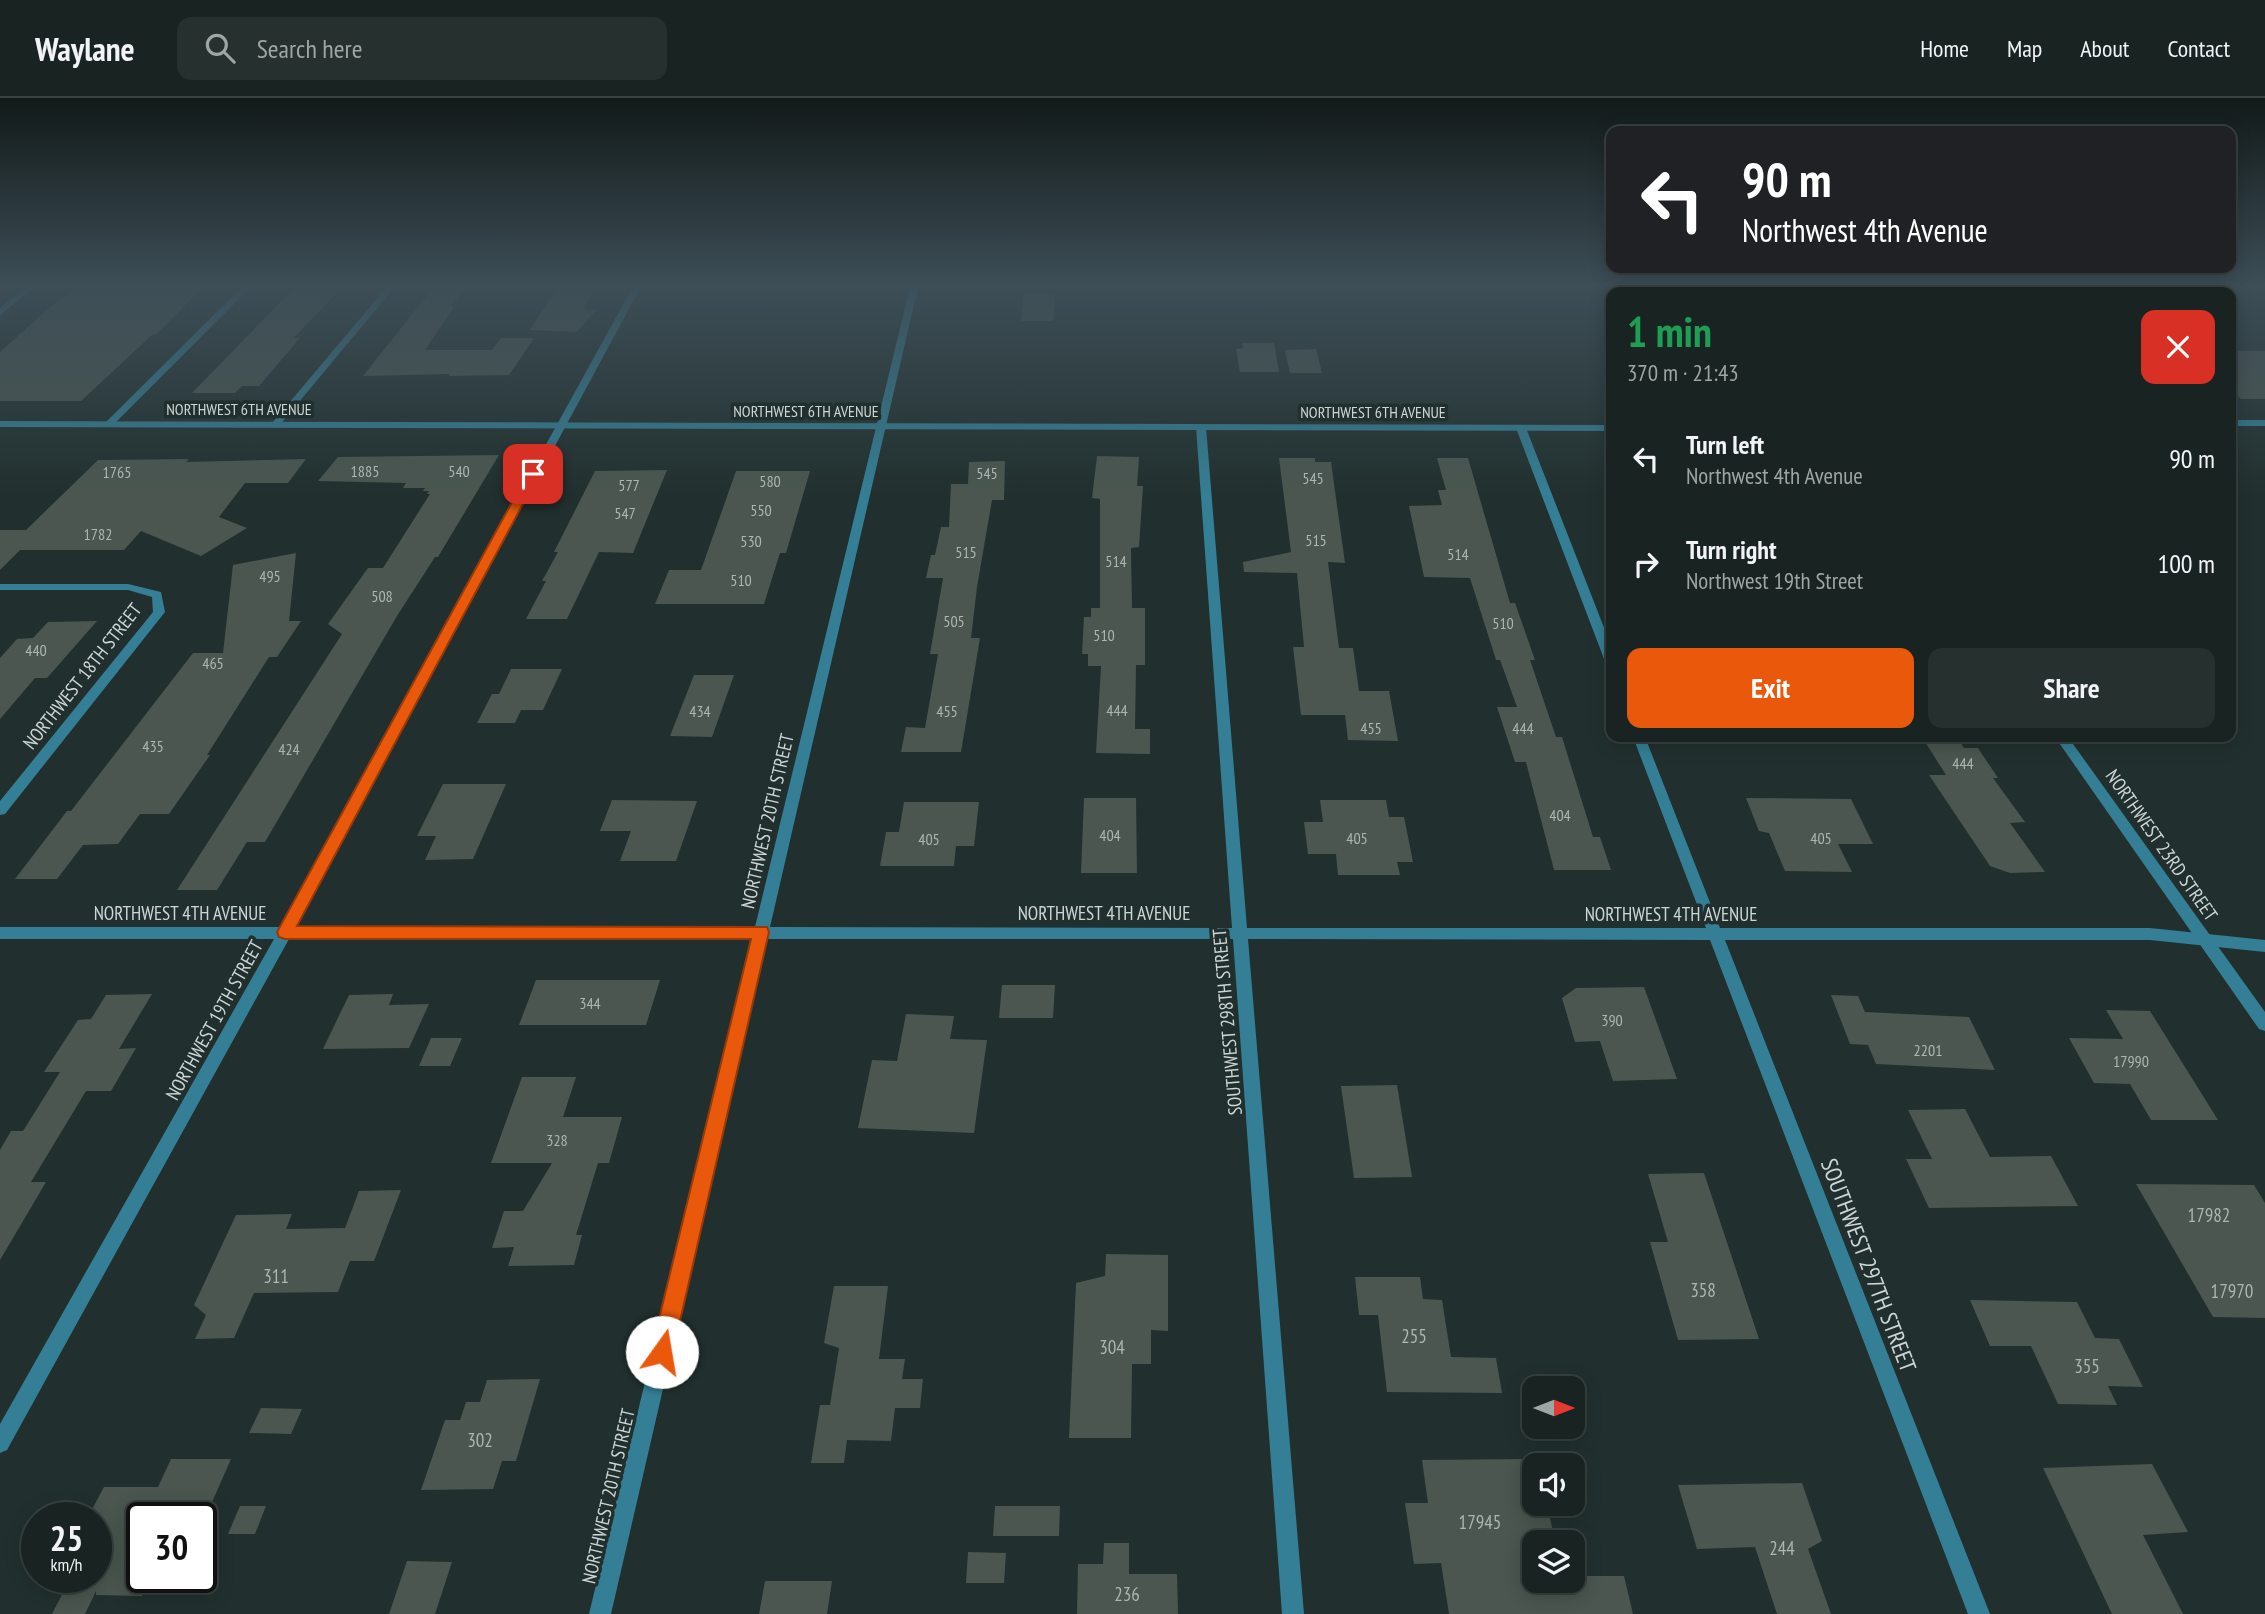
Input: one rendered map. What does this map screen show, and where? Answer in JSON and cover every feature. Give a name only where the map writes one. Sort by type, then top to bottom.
[{"type":"street","points":[[109,424],[180,354]]},
{"type":"street","points":[[276,424],[335,354]]},
{"type":"street","name":"NORTHWEST 19TH STREET","points":[[0,1443],[285,932],[600,354]]},
{"type":"street","name":"NORTHWEST 20TH STREET","points":[[600,1614],[898,354]]},
{"type":"street","points":[[2236,423],[2265,423]]},
{"type":"street","name":"NORTHWEST 6TH AVENUE","points":[[0,424],[1606,428]]},
{"type":"street","name":"SOUTHWEST 298TH STREET","points":[[1201,427],[1293,1614]]},
{"type":"street","points":[[1521,428],[1606,648]]},
{"type":"street","name":"NORTHWEST 18TH STREET","points":[[0,587],[128,587],[157,595],[159,612],[0,810]]},
{"type":"street","name":"SOUTHWEST 297TH STREET","points":[[1641,742],[1979,1614]]},
{"type":"street","name":"NORTHWEST 23RD STREET","points":[[2065,742],[2265,1024]]},
{"type":"street","name":"NORTHWEST 4TH AVENUE","points":[[0,933],[2150,934],[2265,946]]},
{"type":"building","points":[[0,354],[132,354],[81,401],[0,401]]},
{"type":"building","points":[[230,354],[287,354],[259,386],[242,386],[235,393],[192,393]]},
{"type":"building","points":[[381,354],[523,354],[509,375],[363,376]]},
{"type":"building","points":[[1237,354],[1276,354],[1279,372],[1240,372]]},
{"type":"building","points":[[1286,354],[1317,354],[1322,373],[1290,373]]},
{"type":"building","points":[[2236,354],[2265,354],[2265,399],[2241,399],[2236,394]]},
{"type":"building","points":[[499,455],[438,557],[435,557],[397,616],[265,842],[247,842],[217,890],[177,890],[342,634],[328,624],[368,568],[383,568],[430,494],[427,494],[429,491],[423,491],[425,488],[403,488],[406,483],[318,481],[338,457]]},
{"type":"building","points":[[1097,456],[1139,457],[1137,486],[1143,486],[1139,547],[1131,548],[1132,608],[1145,608],[1145,665],[1136,665],[1135,729],[1150,729],[1150,754],[1096,753],[1101,666],[1088,666],[1088,654],[1082,654],[1084,617],[1091,617],[1091,608],[1100,608],[1100,499],[1092,498]]},
{"type":"building","points":[[1279,458],[1315,458],[1315,462],[1331,462],[1345,563],[1328,562],[1339,648],[1353,648],[1359,691],[1389,691],[1398,741],[1348,740],[1345,715],[1301,715],[1293,647],[1304,647],[1297,573],[1244,572],[1243,562],[1291,552]]},
{"type":"building","points":[[1437,458],[1468,458],[1510,603],[1515,603],[1535,660],[1530,660],[1556,737],[1562,737],[1593,837],[1600,837],[1611,870],[1554,870],[1526,762],[1515,762],[1497,707],[1517,707],[1500,660],[1496,660],[1470,578],[1424,577],[1409,506],[1442,505],[1438,490],[1446,490]]},
{"type":"building","points":[[189,459],[186,462],[306,459],[288,483],[245,483],[219,517],[247,528],[201,556],[141,531],[124,550],[20,550],[0,570],[0,530],[26,530],[98,460]]},
{"type":"building","points":[[1005,461],[1004,500],[992,500],[977,587],[971,638],[980,638],[961,752],[901,752],[906,727],[925,728],[938,654],[930,654],[943,578],[926,578],[931,555],[935,555],[941,527],[949,527],[951,484],[968,484],[969,462]]},
{"type":"building","points":[[667,470],[633,553],[599,552],[567,619],[526,619],[558,552],[554,552],[595,471]]},
{"type":"building","points":[[736,471],[810,471],[786,553],[780,553],[764,604],[655,604],[669,570],[701,570]]},
{"type":"building","points":[[296,553],[289,621],[301,621],[277,657],[269,657],[207,755],[210,755],[169,814],[140,814],[118,844],[83,845],[57,879],[15,879],[193,653],[223,653],[233,565]]},
{"type":"building","points":[[97,621],[47,678],[35,678],[0,719],[0,658],[17,639],[33,638],[48,622]]},
{"type":"building","points":[[511,669],[562,669],[543,710],[521,710],[515,723],[477,723],[492,694],[499,694]]},
{"type":"building","points":[[694,675],[734,675],[712,737],[670,736]]},
{"type":"building","points":[[1925,742],[1960,742],[1964,748],[1978,748],[1998,778],[1993,778],[2025,822],[2010,823],[2045,872],[2010,873],[1990,866],[1929,775],[1946,775]]},
{"type":"building","points":[[443,784],[506,784],[473,859],[425,860],[436,836],[417,836]]},
{"type":"building","points":[[1084,798],[1136,798],[1137,873],[1081,873]]},
{"type":"building","points":[[1746,798],[1851,799],[1873,844],[1838,844],[1852,872],[1785,871],[1769,833],[1759,831]]},
{"type":"building","points":[[612,800],[697,801],[676,861],[620,861],[631,831],[600,831]]},
{"type":"building","points":[[1320,800],[1386,800],[1389,817],[1404,817],[1413,862],[1397,862],[1400,875],[1338,875],[1336,854],[1308,854],[1304,822],[1323,822]]},
{"type":"building","points":[[904,802],[979,802],[974,846],[956,846],[954,866],[880,866],[886,832],[899,832]]},
{"type":"building","points":[[536,980],[660,980],[646,1025],[519,1025]]},
{"type":"building","points":[[1002,985],[1055,985],[1053,1018],[999,1018]]},
{"type":"building","points":[[1644,987],[1677,1079],[1613,1081],[1600,1041],[1575,1042],[1562,998],[1576,988]]},
{"type":"building","points":[[152,994],[119,1049],[136,1048],[111,1091],[86,1091],[31,1182],[46,1182],[0,1260],[0,1150],[11,1131],[23,1131],[60,1072],[44,1072],[78,1020],[91,1019],[106,995]]},
{"type":"building","points":[[393,994],[389,1005],[429,1004],[409,1048],[323,1049],[349,995]]},
{"type":"building","points":[[1831,995],[1858,996],[1865,1012],[1969,1017],[1995,1070],[1876,1064],[1868,1045],[1850,1044]]},
{"type":"building","points":[[2106,1010],[2150,1011],[2218,1120],[2151,1120],[2130,1084],[2094,1083],[2069,1038],[2123,1039]]},
{"type":"building","points":[[906,1014],[954,1016],[950,1039],[987,1040],[974,1133],[858,1128],[872,1060],[897,1061]]},
{"type":"building","points":[[431,1038],[462,1038],[450,1066],[419,1066]]},
{"type":"building","points":[[522,1077],[576,1077],[563,1117],[622,1117],[609,1163],[598,1163],[576,1235],[582,1235],[574,1265],[508,1266],[514,1247],[492,1248],[504,1211],[523,1211],[552,1163],[491,1163]]},
{"type":"building","points":[[1397,1085],[1412,1177],[1354,1178],[1341,1086]]},
{"type":"building","points":[[1965,1109],[1990,1157],[2051,1156],[2078,1206],[1929,1208],[1906,1159],[1932,1159],[1908,1110]]},
{"type":"building","points":[[1704,1173],[1759,1339],[1678,1340],[1650,1242],[1668,1242],[1648,1174]]},
{"type":"building","points":[[2136,1184],[2254,1185],[2265,1203],[2265,1318],[2213,1317]]},
{"type":"building","points":[[401,1190],[374,1261],[350,1261],[338,1292],[254,1293],[234,1338],[195,1339],[206,1315],[194,1305],[236,1215],[292,1214],[286,1229],[345,1228],[359,1191]]},
{"type":"building","points":[[1106,1254],[1168,1255],[1168,1331],[1151,1330],[1151,1364],[1132,1364],[1131,1438],[1069,1438],[1076,1283],[1105,1276]]},
{"type":"building","points":[[1355,1277],[1420,1277],[1423,1299],[1442,1300],[1451,1357],[1496,1358],[1502,1393],[1387,1392],[1378,1315],[1359,1315]]},
{"type":"building","points":[[834,1286],[888,1286],[879,1359],[905,1359],[902,1379],[923,1379],[920,1408],[895,1408],[891,1441],[847,1440],[844,1463],[811,1463],[820,1405],[830,1405],[839,1348],[824,1343]]},
{"type":"building","points":[[1970,1300],[2077,1302],[2095,1338],[2119,1339],[2143,1387],[2108,1386],[2117,1405],[2058,1404],[2031,1346],[1990,1346]]},
{"type":"building","points":[[540,1379],[516,1461],[502,1461],[493,1489],[421,1490],[445,1420],[460,1420],[466,1402],[480,1402],[487,1380]]},
{"type":"building","points":[[261,1408],[302,1409],[291,1434],[249,1433]]},
{"type":"building","points":[[171,1459],[231,1459],[212,1502],[126,1502],[126,1593],[142,1593],[142,1596],[96,1595],[112,1593],[112,1502],[96,1502],[104,1487],[158,1487]]},
{"type":"building","points":[[1522,1459],[1522,1516],[1550,1516],[1553,1530],[1522,1530],[1522,1593],[1585,1593],[1585,1576],[1624,1576],[1633,1614],[1449,1614],[1441,1563],[1414,1564],[1405,1503],[1428,1503],[1422,1460]]},
{"type":"building","points":[[2152,1464],[2188,1532],[2143,1535],[2183,1614],[2112,1614],[2043,1468]]},
{"type":"building","points":[[1802,1483],[1822,1541],[1808,1549],[1831,1614],[1777,1614],[1755,1547],[1697,1549],[1678,1485]]},
{"type":"building","points":[[240,1506],[266,1506],[255,1534],[228,1534]]},
{"type":"building","points":[[995,1506],[1060,1506],[1059,1536],[993,1536]]},
{"type":"building","points":[[1104,1543],[1129,1543],[1129,1574],[1177,1574],[1178,1614],[1077,1614],[1078,1564],[1103,1564]]},
{"type":"building","points":[[968,1552],[1006,1553],[1004,1583],[966,1583]]},
{"type":"building","points":[[407,1561],[452,1562],[435,1614],[389,1614]]},
{"type":"building","points":[[765,1581],[832,1581],[827,1614],[759,1614]]},
{"type":"building","points":[[63,1593],[95,1593],[85,1614],[52,1614]]},
{"type":"route","points":[[533,474],[285,932],[761,932],[662,1352]]}]
